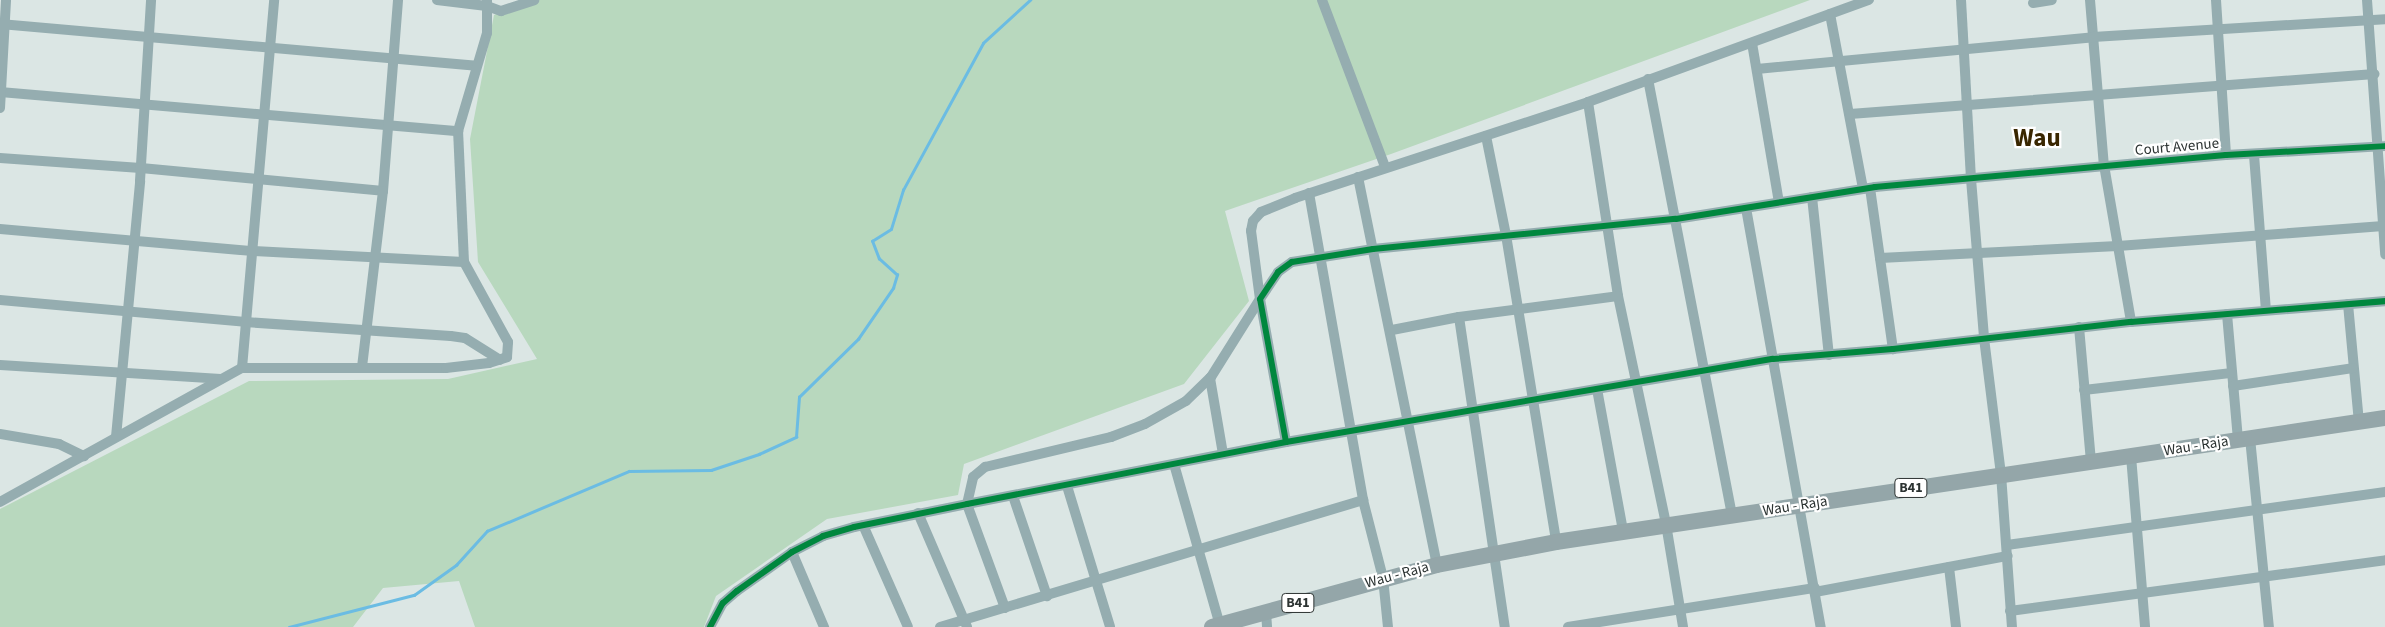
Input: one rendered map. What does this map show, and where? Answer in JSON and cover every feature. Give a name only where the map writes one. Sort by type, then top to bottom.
[{"type":"main road","name":"Wau - Raja","points":[[1216,626],[1266,619],[1383,578],[1437,565],[1556,542],[1666,524],[1801,506],[2001,474],[2385,418]]},
{"type":"street","points":[[0,108],[3,24],[6,0]]},
{"type":"street","points":[[116,438],[120,374],[141,168],[143,105],[150,37],[151,0]]},
{"type":"street","points":[[242,368],[266,116],[274,0]]},
{"type":"street","points":[[362,367],[368,331],[383,191],[398,0]]},
{"type":"street","points":[[437,0],[487,3],[501,11],[534,0]]},
{"type":"street","points":[[1322,0],[1385,167]]},
{"type":"street","points":[[1286,442],[1253,264],[1253,221],[1273,206],[1309,193],[1588,102],[1869,0]]},
{"type":"street","points":[[1961,0],[1968,103],[1970,178],[1984,338],[2001,474],[2012,627]]},
{"type":"street","points":[[2033,3],[2052,0]]},
{"type":"street","points":[[2090,0],[2104,165],[2132,322]]},
{"type":"street","points":[[2216,0],[2226,155]]},
{"type":"street","points":[[2366,0],[2381,146],[2385,254]]},
{"type":"street","points":[[0,502],[242,368],[446,368],[500,360],[509,353],[508,342],[464,262],[458,131],[487,33],[487,3]]},
{"type":"street","points":[[1830,14],[1880,258],[1893,349]]},
{"type":"street","points":[[1757,69],[1839,59],[1964,50],[2093,37],[2219,31],[2385,19]]},
{"type":"street","points":[[3,24],[271,46],[476,66]]},
{"type":"street","points":[[1752,43],[1779,202]]},
{"type":"street","points":[[1850,114],[2097,93],[2374,74]]},
{"type":"street","points":[[1648,79],[1732,516]]},
{"type":"street","points":[[1,92],[458,131]]},
{"type":"street","points":[[1588,102],[1618,296],[1666,524],[1683,627]]},
{"type":"street","points":[[1486,136],[1506,235],[1556,542]]},
{"type":"street","name":"Court Avenue","points":[[966,504],[969,483],[985,467],[1119,434],[1186,401],[1210,378],[1278,272],[1292,262],[1373,250],[1506,235],[1676,219],[1867,189],[1970,178],[2226,155],[2254,155],[2381,146]]},
{"type":"street","points":[[2254,155],[2266,310]]},
{"type":"street","points":[[0,158],[141,168],[260,181],[383,191]]},
{"type":"street","points":[[1358,177],[1392,330],[1407,422],[1437,565]]},
{"type":"street","points":[[1309,193],[1318,258],[1364,500],[1383,578],[1388,627]]},
{"type":"street","points":[[1812,198],[1829,355]]},
{"type":"street","points":[[1746,208],[1801,506],[1821,627]]},
{"type":"street","points":[[1880,258],[1977,251],[2118,246],[2383,226]]},
{"type":"street","points":[[0,229],[253,251],[375,259],[464,262]]},
{"type":"street","points":[[1392,330],[1459,317],[1618,296]]},
{"type":"street","points":[[0,300],[127,309],[245,322],[465,338],[500,360]]},
{"type":"street","points":[[710,627],[723,603],[792,552],[823,536],[918,513],[1067,486],[1286,442],[1774,359],[1893,349],[2079,327],[2385,301]]},
{"type":"street","points":[[2348,304],[2359,422]]},
{"type":"street","points":[[2227,314],[2233,386],[2258,508],[2269,627]]},
{"type":"street","points":[[1459,317],[1505,627]]},
{"type":"street","points":[[2079,327],[2091,461]]},
{"type":"street","points":[[0,366],[222,379]]},
{"type":"street","points":[[2233,386],[2353,368]]},
{"type":"street","points":[[2084,390],[2232,373]]},
{"type":"street","points":[[1210,378],[1223,454]]},
{"type":"street","points":[[1597,389],[1623,531]]},
{"type":"street","points":[[0,434],[59,444],[84,456]]},
{"type":"street","points":[[2131,456],[2145,627]]},
{"type":"street","points":[[1174,464],[1216,626]]},
{"type":"street","points":[[1067,486],[1110,627]]},
{"type":"street","points":[[2006,545],[2258,508],[2385,492]]},
{"type":"street","points":[[1013,496],[1047,596]]},
{"type":"street","points":[[940,627],[965,624],[1005,608],[1364,500]]},
{"type":"street","points":[[966,504],[1005,608]]},
{"type":"street","points":[[918,513],[965,624]]},
{"type":"street","points":[[863,525],[908,627]]},
{"type":"street","points":[[792,552],[824,627]]},
{"type":"street","points":[[1568,627],[1815,590],[2008,556]]},
{"type":"street","points":[[2010,611],[2385,560]]},
{"type":"street","points":[[1949,567],[1956,627]]},
{"type":"green space","points":[[535,0],[1810,0],[1391,154],[1225,211],[1249,301],[1184,384],[964,464],[958,495],[827,519],[716,596],[704,627],[475,627],[459,581],[383,588],[353,627],[0,627],[0,509],[249,381],[448,379],[537,359],[478,262],[470,139],[494,15]]},
{"type":"waterway","points":[[289,627],[414,595],[456,565],[487,531],[629,471],[711,470],[759,454],[796,437],[799,397],[858,339],[893,288],[897,275],[879,259],[872,241],[891,229],[903,190],[983,43],[1030,0]]},
{"type":"cycle path","points":[[1286,442],[1260,299],[1278,272],[1292,262],[1373,249],[1676,219],[1875,187],[2226,155],[2385,146]]},
{"type":"cycle path","points":[[710,627],[723,603],[737,591],[792,552],[823,536],[854,527],[967,504],[1286,442],[1773,359],[1893,349],[2131,322],[2385,301]]},
{"type":"district","name":"Wau","points":[[2037,138]]}]
